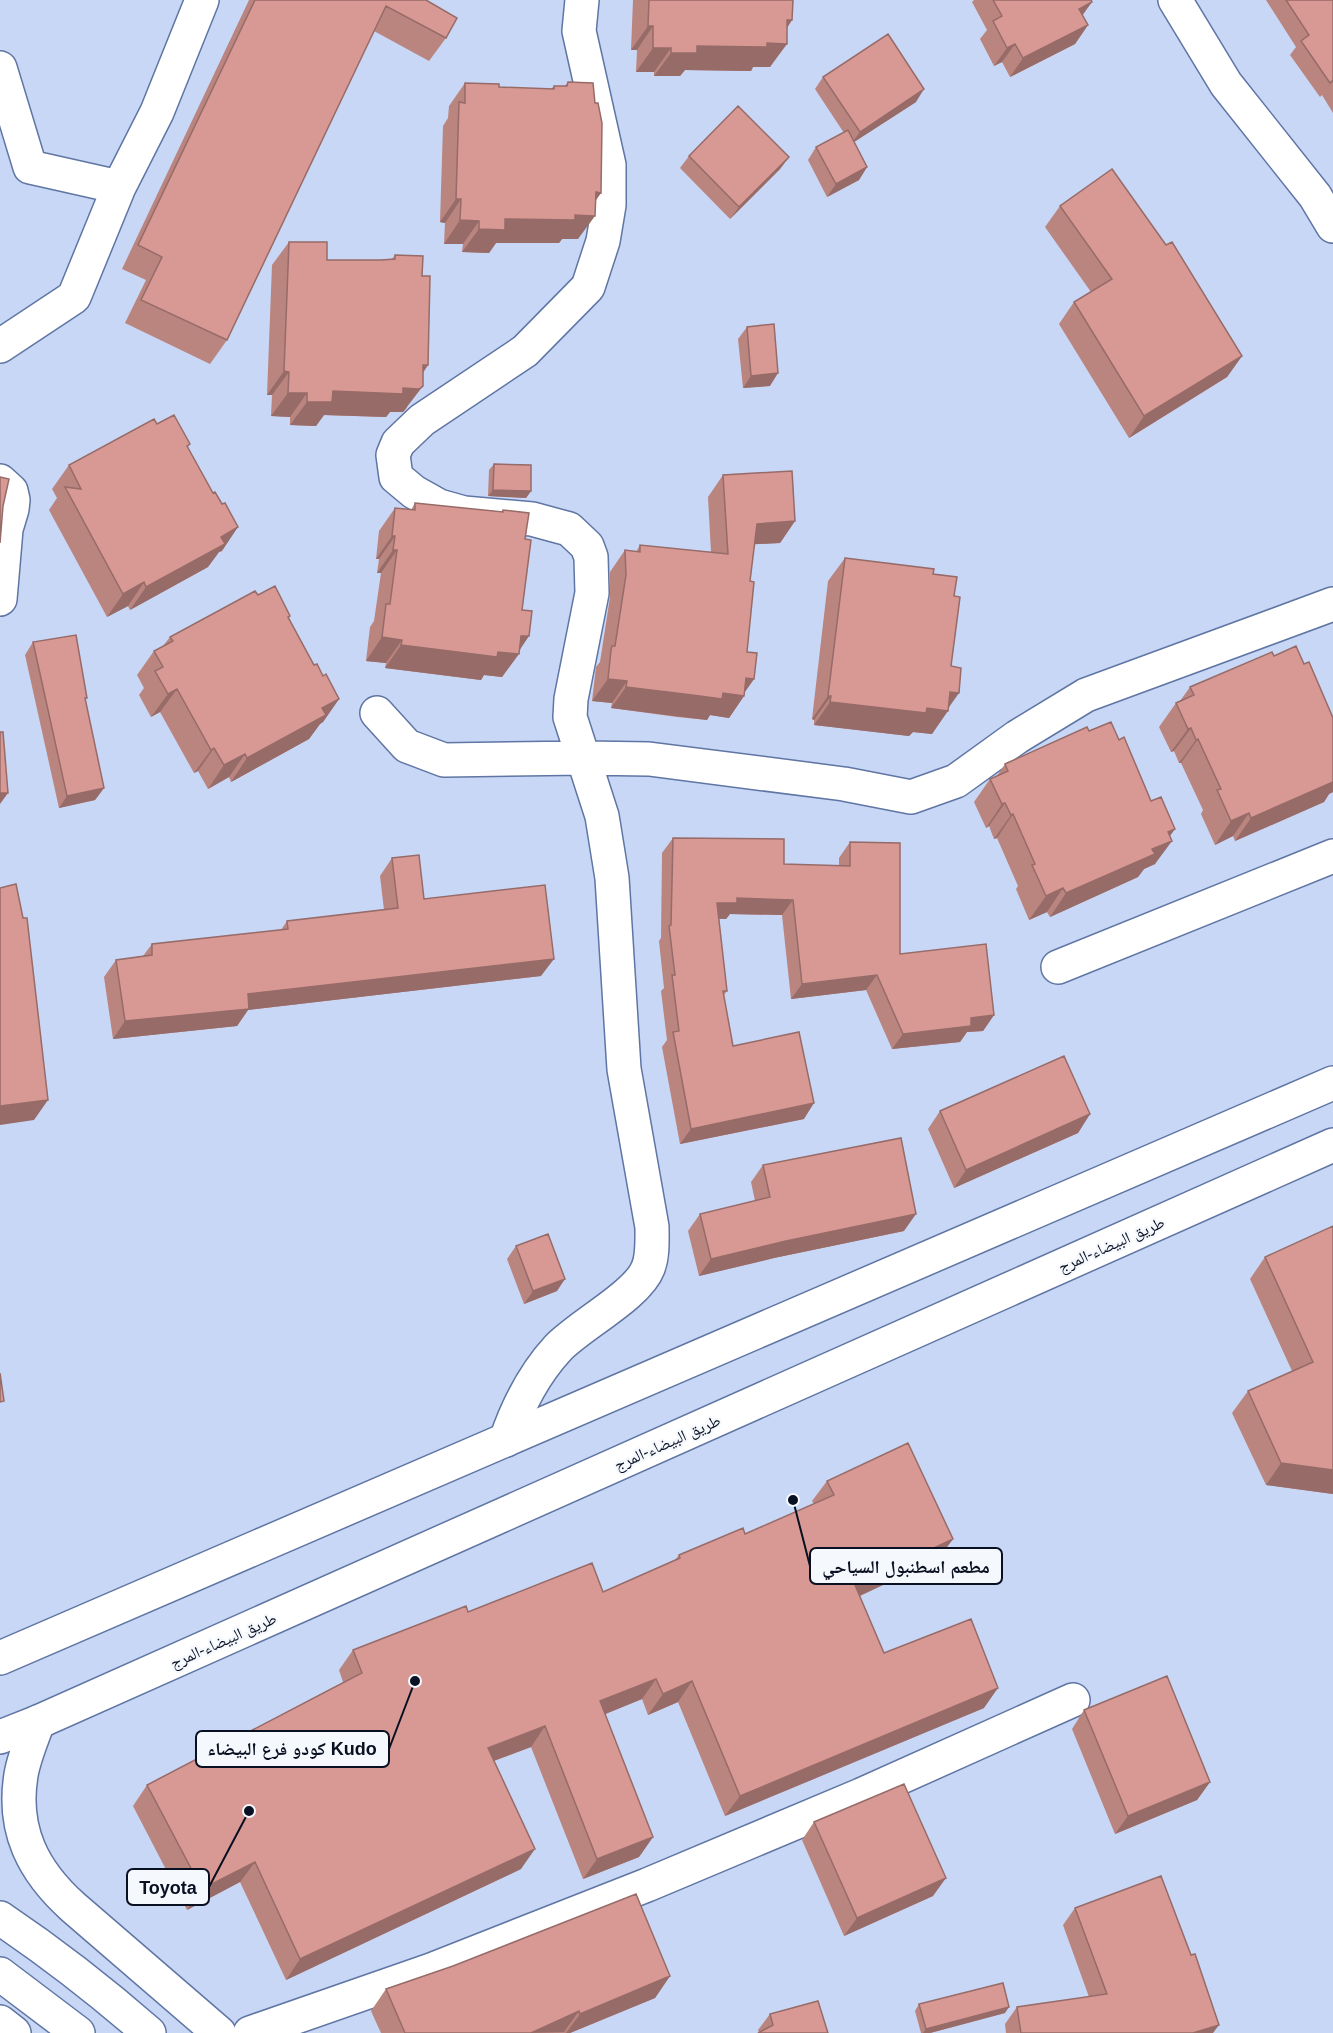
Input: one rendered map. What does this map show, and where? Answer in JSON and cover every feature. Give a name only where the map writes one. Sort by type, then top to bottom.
[{"type":"main road","points":[[0,346],[74,297],[119,187],[158,112],[202,0]]},
{"type":"main road","points":[[506,1440],[523,1395],[538,1369],[560,1345],[631,1291],[649,1268],[652,1246],[652,1227],[624,1069],[612,878],[602,816],[570,717],[571,699],[592,593],[592,565],[587,546],[569,529],[532,519],[465,513],[439,506],[414,492],[396,477],[393,455],[398,443],[422,420],[525,351],[588,287],[603,241],[609,205],[609,165],[579,31],[582,0]]},
{"type":"main road","points":[[1175,0],[1226,84],[1315,196],[1333,226]]},
{"type":"main road","points":[[0,68],[30,167],[119,187]]},
{"type":"main road","points":[[0,481],[11,490],[13,500],[6,529],[0,599]]},
{"type":"main road","points":[[377,713],[407,746],[444,760],[584,758],[660,761],[844,784],[911,797],[956,781],[1017,737],[1086,695],[1333,604]]},
{"type":"main road","points":[[1058,967],[1333,856]]},
{"type":"main road","points":[[0,1658],[1333,1083]]},
{"type":"main road","name":"طريق البيضاء-المرج","points":[[0,1737],[1333,1145]]},
{"type":"main road","points":[[250,2033],[431,1970],[647,1885],[861,1795],[1072,1700]]},
{"type":"main road","points":[[38,1722],[21,1773],[18,1798],[20,1823],[27,1848],[39,1870],[54,1890],[219,2033]]},
{"type":"main road","points":[[0,1918],[45,1950],[149,2033]]},
{"type":"main road","points":[[0,1974],[78,2033]]},
{"type":"main road","points":[[0,2022],[14,2033]]},
{"type":"building","points":[[255,0],[426,0],[457,18],[446,38],[386,6],[227,340],[141,300],[162,257],[138,245]]},
{"type":"building","points":[[649,0],[793,0],[792,20],[787,20],[787,44],[767,43],[767,47],[697,46],[697,53],[671,53],[671,48],[653,48],[653,26],[648,26]]},
{"type":"building","points":[[993,0],[1091,0],[1092,2],[1079,9],[1088,25],[1023,58],[1015,44],[1007,48],[993,21],[1002,16]]},
{"type":"building","points":[[1286,0],[1333,0],[1333,82],[1330,83],[1301,41],[1309,35]]},
{"type":"building","points":[[888,34],[924,89],[860,132],[823,77]]},
{"type":"building","points":[[568,82],[593,83],[595,103],[598,103],[602,123],[601,193],[596,192],[595,216],[575,215],[575,220],[505,219],[505,230],[479,229],[479,221],[460,220],[461,199],[456,199],[459,102],[465,103],[465,83],[554,89],[554,86],[567,86]]},
{"type":"building","points":[[738,106],[789,157],[739,207],[689,156]]},
{"type":"building","points":[[848,130],[867,167],[836,184],[816,147]]},
{"type":"building","points":[[1112,169],[1166,245],[1172,242],[1242,356],[1144,416],[1074,302],[1112,279],[1060,206]]},
{"type":"building","points":[[289,242],[327,242],[327,260],[381,260],[395,259],[395,255],[423,256],[422,276],[430,276],[428,365],[423,365],[423,386],[419,389],[403,388],[403,394],[333,391],[332,402],[307,402],[307,393],[288,393],[289,372],[284,371]]},
{"type":"building","points":[[774,324],[778,373],[751,376],[747,327]]},
{"type":"building","points":[[174,415],[190,444],[187,446],[213,493],[215,492],[222,504],[225,503],[238,527],[221,537],[225,544],[146,587],[144,582],[123,594],[65,487],[81,489],[69,465],[154,419],[157,424]]},
{"type":"building","points":[[494,464],[531,465],[531,491],[493,490]]},
{"type":"building","points":[[792,471],[795,521],[757,524],[750,581],[754,582],[747,652],[757,653],[754,679],[746,678],[744,696],[723,693],[722,699],[626,687],[627,681],[608,679],[611,650],[612,646],[615,646],[626,575],[625,550],[640,552],[640,545],[728,554],[723,475]]},
{"type":"building","points":[[0,477],[9,479],[3,506],[0,543]]},
{"type":"building","points":[[415,503],[529,513],[525,539],[531,540],[522,610],[532,611],[529,636],[521,636],[519,654],[498,652],[497,657],[401,645],[402,640],[382,637],[386,604],[390,604],[397,550],[393,550],[395,536],[392,536],[395,508],[415,510]]},
{"type":"building","points":[[845,558],[934,569],[933,574],[957,577],[954,596],[960,597],[951,666],[961,668],[959,693],[950,692],[948,711],[927,708],[926,713],[830,702],[831,696],[828,696]]},
{"type":"building","points":[[275,586],[290,616],[288,617],[314,665],[317,664],[323,676],[326,674],[339,699],[322,708],[326,715],[247,758],[245,754],[224,765],[214,748],[211,750],[177,689],[168,694],[155,671],[163,667],[154,651],[173,641],[170,637],[255,591],[258,595]]},
{"type":"building","points":[[76,635],[87,698],[85,698],[104,788],[67,796],[33,642]]},
{"type":"building","points":[[1296,646],[1304,664],[1309,662],[1333,718],[1333,782],[1251,818],[1249,813],[1231,821],[1217,790],[1221,789],[1198,739],[1196,740],[1191,728],[1188,729],[1176,703],[1194,695],[1190,687],[1272,652],[1274,656]]},
{"type":"building","points":[[1111,722],[1119,740],[1124,737],[1151,801],[1161,797],[1175,829],[1168,832],[1172,841],[1152,849],[1155,854],[1066,893],[1063,888],[1046,896],[1013,814],[1011,815],[1005,803],[1002,804],[990,779],[1008,771],[1005,764],[1087,727],[1089,731]]},
{"type":"building","points":[[0,732],[3,732],[8,793],[0,793]]},
{"type":"building","points":[[673,838],[784,839],[784,864],[850,866],[850,842],[900,843],[900,954],[986,944],[994,1015],[971,1018],[971,1026],[903,1034],[877,975],[802,984],[793,900],[737,898],[737,903],[717,903],[727,991],[723,991],[733,1046],[799,1032],[814,1103],[691,1129],[673,1032],[679,1031],[669,926],[671,925]]},
{"type":"building","points":[[419,855],[424,899],[545,885],[554,959],[248,994],[249,1009],[125,1021],[116,960],[152,955],[152,944],[288,929],[287,921],[398,908],[392,858]]},
{"type":"building","points":[[16,884],[23,918],[27,918],[48,1100],[0,1106],[0,888]]},
{"type":"building","points":[[1064,1056],[1090,1114],[966,1170],[940,1111]]},
{"type":"building","points":[[901,1138],[916,1214],[711,1259],[700,1214],[770,1197],[763,1165]]},
{"type":"building","points":[[1333,1226],[1333,1470],[1281,1463],[1248,1391],[1313,1362],[1265,1257]]},
{"type":"building","points":[[548,1234],[565,1279],[533,1291],[516,1246]]},
{"type":"building","points":[[0,1373],[4,1401],[0,1402]]},
{"type":"building","points":[[908,1443],[953,1539],[855,1585],[884,1653],[971,1619],[998,1688],[740,1796],[692,1681],[663,1694],[656,1679],[600,1701],[653,1837],[597,1859],[545,1726],[488,1748],[535,1849],[300,1959],[255,1862],[202,1889],[147,1785],[362,1673],[353,1650],[466,1606],[468,1612],[592,1563],[603,1592],[680,1558],[679,1555],[743,1528],[745,1534],[834,1495],[827,1481]]},
{"type":"building","points":[[1167,1676],[1210,1782],[1128,1816],[1084,1710]]},
{"type":"building","points":[[904,1784],[946,1878],[857,1918],[814,1822]]},
{"type":"building","points":[[1161,1876],[1191,1955],[1195,1954],[1219,2025],[1193,2033],[1021,2033],[1017,2007],[1107,1994],[1075,1908]]},
{"type":"building","points":[[636,1894],[670,1976],[580,2014],[579,2011],[531,2033],[405,2033],[386,1989],[453,1966]]},
{"type":"building","points":[[1003,1983],[1009,2007],[926,2029],[919,2004]]},
{"type":"building","points":[[818,2001],[828,2033],[758,2033],[773,2025],[770,2014]]},
{"type":"place","name":"مطعم اسطنبول السياحي","points":[[793,1500]]},
{"type":"place","name":"كودو فرع البيضاء Kudo","points":[[415,1681]]},
{"type":"place","name":"Toyota","points":[[249,1811]]}]
